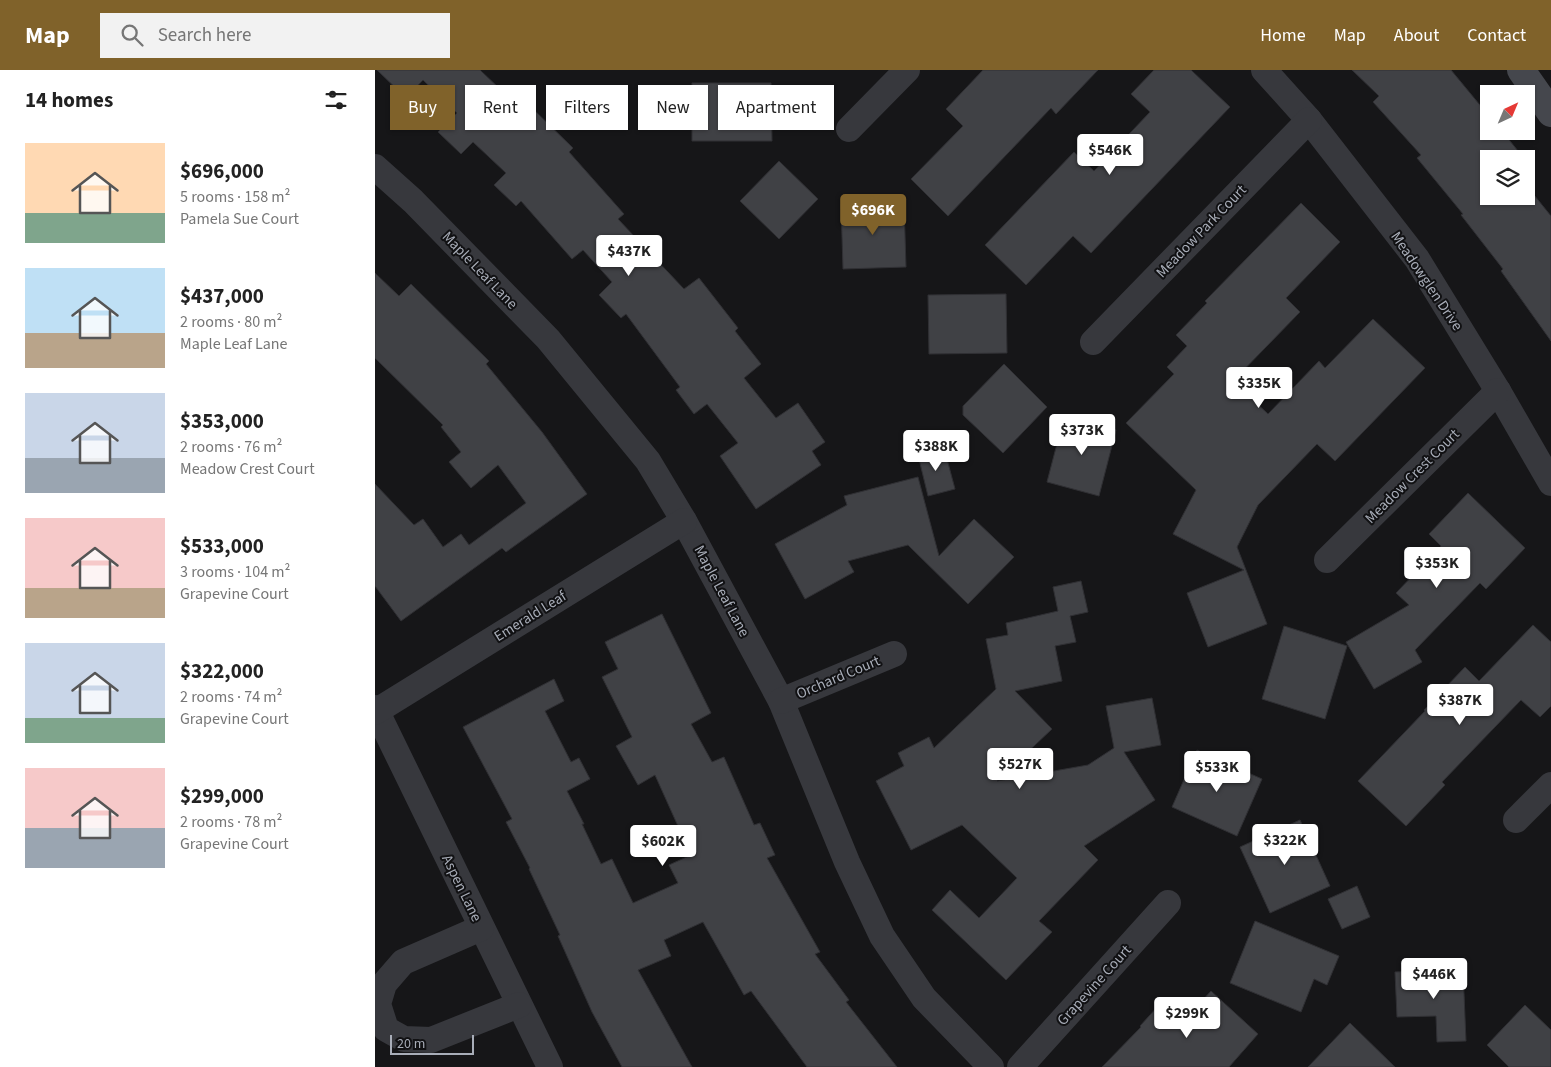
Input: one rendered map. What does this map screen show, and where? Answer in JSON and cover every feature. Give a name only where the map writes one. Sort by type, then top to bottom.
[{"type":"main road","points":[[1521,70],[1551,113]]},
{"type":"street","points":[[849,129],[907,70]]},
{"type":"street","name":"Meadowglen Drive","points":[[1264,70],[1309,120],[1417,259],[1551,482]]},
{"type":"street","name":"Meadow Park Court","points":[[1093,342],[1309,120]]},
{"type":"street","name":"Maple Leaf Lane","points":[[375,167],[413,201],[547,340],[648,461],[684,521],[781,701],[847,862],[882,936],[924,998],[991,1067]]},
{"type":"street","name":"Meadow Crest Court","points":[[1327,560],[1498,391]]},
{"type":"street","name":"Emerald Leaf","points":[[376,710],[684,521]]},
{"type":"street","name":"Orchard Court","points":[[781,701],[894,654]]},
{"type":"street","name":"Aspen Lane","points":[[376,710],[549,1067]]},
{"type":"street","points":[[1516,820],[1551,785]]},
{"type":"street","name":"Grapevine Court","points":[[1020,1067],[1168,903]]},
{"type":"street","points":[[481,928],[403,962],[384,984],[379,1004],[386,1029],[404,1039],[431,1040],[519,1005]]},
{"type":"building","points":[[377,70],[480,70],[496,85],[465,85],[465,130],[536,130],[536,112],[546,122],[546,130],[555,130],[573,148],[569,152],[624,214],[618,219],[684,289],[699,278],[738,328],[735,331],[761,364],[744,378],[776,418],[798,403],[825,442],[812,451],[821,465],[756,509],[720,456],[738,443],[707,404],[694,414],[676,390],[680,387],[626,314],[621,318],[599,295],[612,282],[583,250],[572,259],[521,201],[516,206],[494,185],[506,173],[473,142],[461,154],[438,132],[440,130],[455,130],[455,115],[457,113],[455,111],[455,85],[428,85],[423,80],[418,85],[393,85]]},
{"type":"building","points":[[983,70],[1098,70],[1056,114],[1051,108],[948,216],[911,179],[963,126],[946,109]]},
{"type":"building","points":[[1154,70],[1191,70],[1230,107],[1091,253],[1073,236],[1026,285],[985,245],[1074,152],[1094,171],[1150,112],[1131,94]]},
{"type":"building","points":[[1352,70],[1451,70],[1480,105],[1480,140],[1509,140],[1517,150],[1480,150],[1480,205],[1535,205],[1535,196],[1551,216],[1551,341],[1501,271],[1503,269],[1461,215],[1463,214],[1417,158],[1421,155],[1373,102],[1379,96]]},
{"type":"building","points":[[692,83],[771,83],[771,85],[718,85],[718,130],[772,130],[772,141],[692,141],[692,130],[708,130],[708,85],[692,85]]},
{"type":"building","points":[[779,161],[818,199],[779,239],[740,201]]},
{"type":"building","points":[[904,203],[906,267],[843,269],[841,204]]},
{"type":"building","points":[[1301,203],[1340,242],[1286,298],[1300,312],[1233,381],[1268,414],[1319,361],[1325,368],[1373,319],[1425,368],[1335,461],[1317,444],[1258,505],[1237,547],[1267,624],[1208,647],[1187,593],[1244,570],[1173,534],[1196,490],[1126,423],[1174,374],[1167,367],[1187,346],[1176,335],[1207,303],[1205,301]]},
{"type":"building","points":[[375,273],[399,296],[411,284],[489,361],[486,364],[542,432],[587,494],[506,552],[502,548],[401,621],[375,586],[375,484],[414,525],[423,519],[443,547],[461,534],[469,545],[526,503],[498,465],[471,488],[449,462],[461,452],[441,427],[443,425],[375,358]]},
{"type":"building","points":[[1006,294],[1007,353],[929,354],[928,295]]},
{"type":"building","points":[[1004,364],[1047,407],[1003,453],[963,415],[963,406]]},
{"type":"building","points":[[1064,417],[1116,430],[1099,496],[1047,482]]},
{"type":"building","points":[[944,448],[955,489],[928,496],[918,455]]},
{"type":"building","points":[[918,477],[939,556],[974,519],[1014,557],[968,604],[908,545],[848,561],[854,572],[805,599],[775,544],[847,505],[844,496]]},
{"type":"building","points":[[1468,493],[1525,548],[1486,589],[1480,583],[1415,650],[1422,662],[1374,689],[1346,642],[1409,605],[1396,593],[1441,546],[1429,534]]},
{"type":"building","points":[[1081,581],[1088,612],[1070,616],[1076,642],[1055,646],[1062,681],[1015,691],[1052,729],[997,781],[1088,765],[1114,748],[1106,706],[1152,698],[1161,745],[1124,752],[1155,800],[1084,846],[1098,860],[1039,921],[1052,932],[1006,980],[932,910],[950,890],[979,918],[1017,878],[962,825],[911,850],[876,781],[904,766],[898,753],[929,737],[934,748],[996,689],[986,639],[1008,635],[1006,623],[1058,611],[1053,587]]},
{"type":"building","points":[[662,614],[711,713],[691,724],[712,762],[724,757],[754,825],[760,823],[775,855],[767,858],[820,952],[815,954],[849,1000],[846,1002],[897,1067],[807,1067],[751,991],[744,995],[703,922],[664,940],[671,956],[638,970],[692,1067],[622,1067],[592,1012],[530,868],[506,822],[512,819],[463,727],[554,679],[564,701],[545,711],[571,762],[579,758],[590,779],[567,791],[601,864],[612,859],[633,903],[678,883],[669,865],[691,855],[655,775],[638,785],[616,746],[632,737],[602,677],[618,669],[605,642]]},
{"type":"building","points":[[1533,625],[1551,642],[1551,706],[1540,717],[1521,700],[1442,782],[1445,785],[1406,826],[1358,781],[1465,667],[1479,681]]},
{"type":"building","points":[[1284,626],[1347,646],[1325,719],[1262,699]]},
{"type":"building","points":[[1197,750],[1262,779],[1237,836],[1172,807]]},
{"type":"building","points":[[1300,820],[1330,886],[1270,913],[1240,847]]},
{"type":"building","points":[[1357,886],[1370,917],[1342,929],[1328,899]]},
{"type":"building","points":[[1255,921],[1339,956],[1327,985],[1314,979],[1301,1012],[1230,983]]},
{"type":"building","points":[[1463,969],[1466,1041],[1437,1042],[1436,1016],[1397,1017],[1395,972]]},
{"type":"building","points":[[1211,991],[1258,1034],[1229,1067],[1102,1067],[1141,1027],[1159,1005],[1180,1025]]},
{"type":"building","points":[[1525,1005],[1551,1030],[1551,1067],[1509,1067],[1487,1045]]},
{"type":"building","points":[[1350,1023],[1395,1067],[1308,1067]]}]
